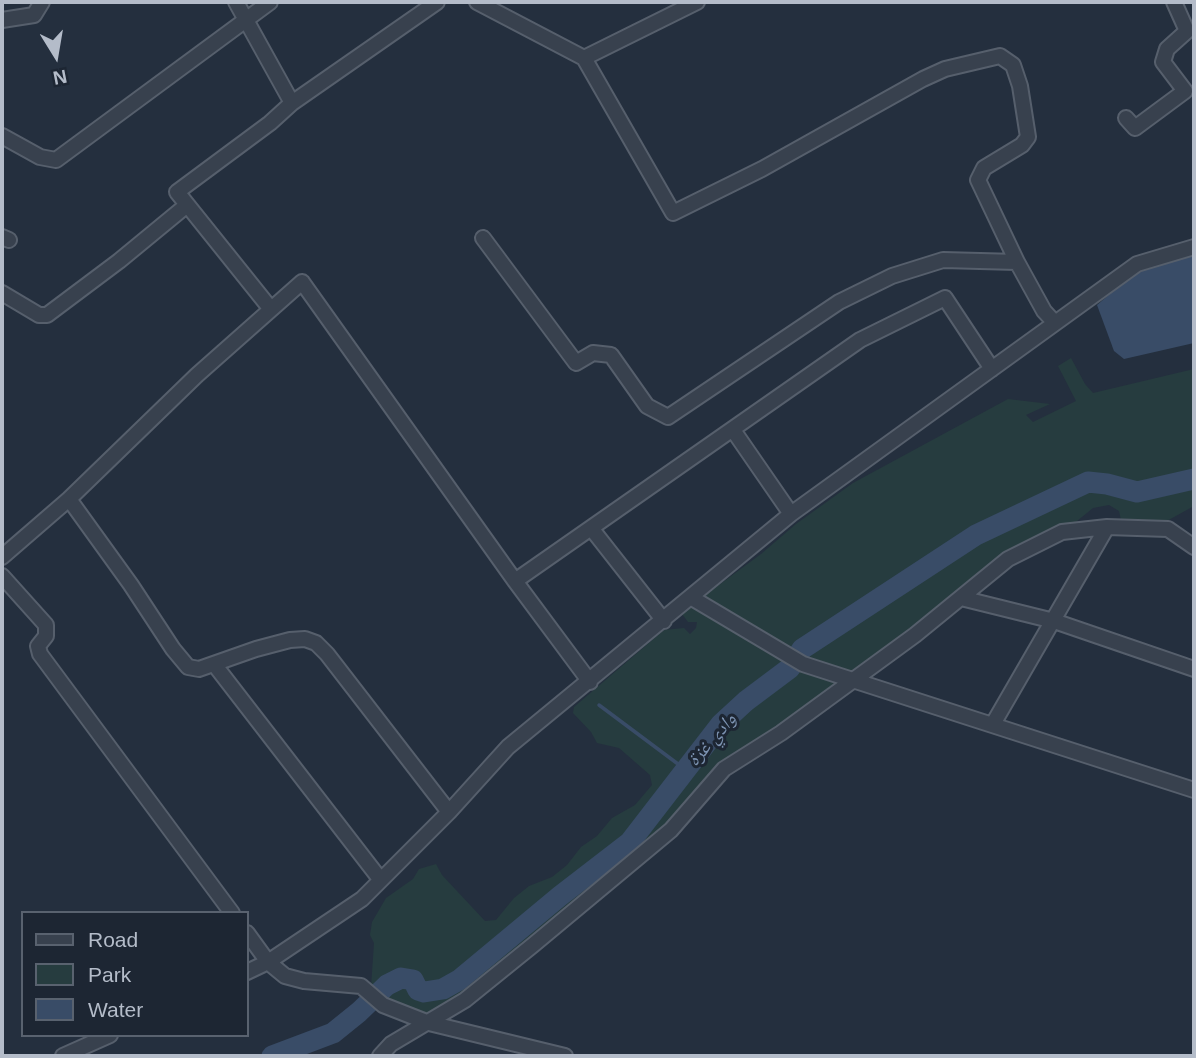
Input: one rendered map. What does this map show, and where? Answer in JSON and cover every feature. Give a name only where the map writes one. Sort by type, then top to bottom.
[{"type":"street","points":[[2,20],[34,15],[42,2]]},
{"type":"street","points":[[236,2],[292,103]]},
{"type":"street","points":[[2,136],[40,157],[57,160],[270,2]]},
{"type":"street","points":[[270,308],[177,192],[270,123],[292,103],[437,2]]},
{"type":"street","points":[[477,2],[584,58],[673,213],[752,174],[923,79],[945,69],[1000,56],[1013,65],[1020,86],[1028,137],[1022,145],[984,168],[978,180],[1017,262],[1044,311],[1055,323]]},
{"type":"street","points":[[584,58],[697,2]]},
{"type":"street","points":[[1126,118],[1135,128],[1185,91],[1163,62],[1167,50],[1188,31],[1174,2]]},
{"type":"street","points":[[2,293],[39,315],[47,314],[119,261],[187,205]]},
{"type":"street","points":[[483,238],[576,363],[593,353],[611,355],[647,406],[668,417],[839,302],[892,276],[943,260],[1017,262]]},
{"type":"street","points":[[248,972],[268,962],[362,899],[449,812],[508,747],[791,514],[1137,264],[1194,247]]},
{"type":"street","points":[[2,557],[69,499],[197,375],[302,282],[514,581],[590,682]]},
{"type":"street","points":[[514,581],[860,340],[945,298],[992,369]]},
{"type":"street","points":[[733,430],[791,514]]},
{"type":"street","points":[[69,499],[188,667],[199,669],[290,640],[304,639],[316,643],[449,812]]},
{"type":"street","points":[[380,1056],[391,1044],[466,1000],[671,830],[724,769],[781,733],[855,679],[1008,559],[1062,532],[1107,527],[1168,529],[1194,547]]},
{"type":"street","points":[[993,724],[1107,527]]},
{"type":"street","points":[[591,528],[664,621]]},
{"type":"street","points":[[2,576],[46,625],[46,636],[38,646],[40,654],[231,911]]},
{"type":"street","points":[[692,598],[803,664],[1194,790]]},
{"type":"street","points":[[961,598],[1054,621],[1194,669]]},
{"type":"street","points":[[214,664],[380,880]]},
{"type":"street","points":[[248,934],[278,972],[294,979],[361,986],[383,1005],[429,1023],[565,1056]]},
{"type":"street","points":[[63,1056],[106,1037]]},
{"type":"green space","points":[[1071,358],[1093,393],[1194,369],[1194,506],[1165,522],[1121,520],[1119,511],[1109,505],[1093,508],[1071,526],[956,595],[854,673],[806,658],[704,596],[853,483],[1008,399],[1050,404],[1026,415],[1033,422],[1076,401],[1058,366]]},
{"type":"green space","points":[[693,606],[802,671],[841,681],[463,994],[428,1016],[389,1001],[371,987],[374,943],[370,935],[372,922],[386,898],[413,879],[419,869],[436,864],[442,875],[485,921],[496,920],[514,898],[529,886],[552,877],[567,865],[581,847],[597,836],[612,818],[635,805],[652,785],[650,775],[619,748],[597,743],[591,732],[573,713],[574,707],[664,630],[684,628],[690,634],[696,628],[697,622],[688,622],[682,614]]},
{"type":"water","points":[[1194,254],[1194,343],[1124,359],[1114,351],[1097,305],[1138,270]]},
{"type":"waterway","name":"وادي غزة","points":[[272,1056],[333,1033],[387,985],[401,978],[413,980],[418,990],[424,992],[443,989],[459,980],[630,842],[721,724],[746,701],[790,668],[802,649],[976,535],[1088,482],[1137,492],[1194,479]]},
{"type":"waterway","points":[[599,705],[686,770]]}]
